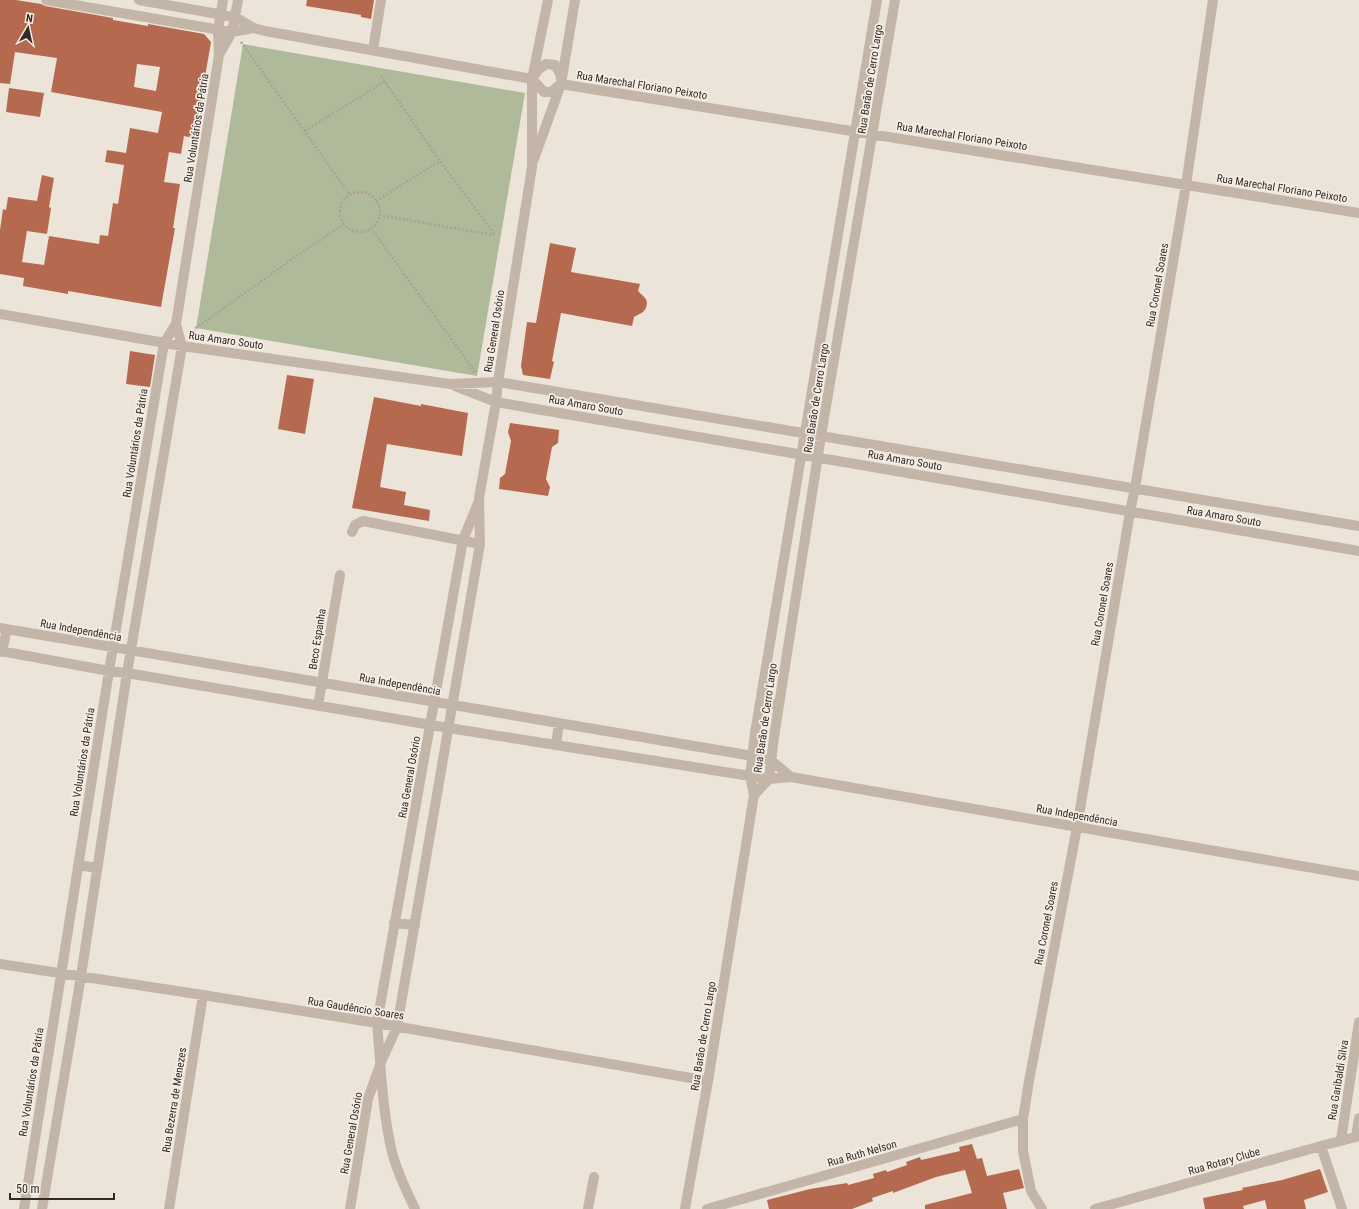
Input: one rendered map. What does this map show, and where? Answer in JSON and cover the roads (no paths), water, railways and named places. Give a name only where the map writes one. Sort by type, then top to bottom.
[{"type":"street","points":[[46,0],[232,32],[254,28]]},
{"type":"street","points":[[139,0],[235,17],[254,28],[532,79]]},
{"type":"street","name":"Rua Voluntários da Pátria","points":[[24,1209],[60,974],[164,343],[176,324],[219,55],[218,30],[223,0]]},
{"type":"street","name":"Rua Voluntários da Pátria","points":[[219,55],[232,32],[238,0]]},
{"type":"street","points":[[373,50],[381,0]]},
{"type":"street","name":"Rua General Osório","points":[[381,1062],[376,1023],[463,540],[479,498],[496,402],[532,167],[532,79],[548,0]]},
{"type":"street","name":"Rua General Osório","points":[[532,167],[561,84],[574,0]]},
{"type":"street","name":"Rua Barão de Cerro Largo","points":[[685,1209],[708,1081],[754,795],[750,776],[755,733],[877,0]]},
{"type":"street","name":"Rua Barão de Cerro Largo","points":[[754,795],[769,779],[779,705],[821,436],[895,0]]},
{"type":"street","name":"Rua Coronel Soares","points":[[1042,1209],[1031,1191],[1023,1151],[1022,1119],[1077,827],[1135,488],[1186,185],[1213,0]]},
{"type":"street","name":"Rua Marechal Floriano Peixoto","points":[[546,64],[555,65],[560,73],[561,84],[552,92],[544,92],[532,79],[538,70],[546,64]]},
{"type":"street","name":"Rua Marechal Floriano Peixoto","points":[[561,84],[1359,213]]},
{"type":"street","points":[[837,239],[854,242]]},
{"type":"street","name":"Rua Amaro Souto","points":[[0,314],[182,346],[450,384],[498,382],[1359,526]]},
{"type":"street","name":"Rua Voluntários da Pátria","points":[[42,1209],[81,976],[130,650],[182,346],[176,324]]},
{"type":"street","name":"Rua Amaro Souto","points":[[450,384],[496,402],[1359,551]]},
{"type":"street","points":[[145,455],[163,458]]},
{"type":"street","name":"Rua General Osório","points":[[350,1209],[368,1099],[381,1062],[397,1027],[480,544],[479,498]]},
{"type":"street","points":[[352,532],[355,525],[364,521],[480,544]]},
{"type":"street","points":[[785,555],[802,557]]},
{"type":"street","name":"Beco Espanha","points":[[318,706],[340,575]]},
{"type":"street","points":[[1,652],[4,629]]},
{"type":"street","name":"Rua Independência","points":[[4,629],[753,756],[772,761],[791,777]]},
{"type":"street","name":"Rua Independência","points":[[1,652],[430,725],[750,776],[769,779],[791,777],[1359,876]]},
{"type":"street","points":[[760,702],[779,705]]},
{"type":"street","points":[[556,745],[559,723]]},
{"type":"street","points":[[78,865],[97,868]]},
{"type":"street","points":[[394,923],[415,925]]},
{"type":"street","name":"Rua Gaudêncio Soares","points":[[0,964],[376,1023],[708,1081]]},
{"type":"street","name":"Rua Bezerra de Menezes","points":[[169,1209],[203,995]]},
{"type":"street","name":"Rua Garibaldi Silva","points":[[1340,1140],[1357,1050],[1359,1022]]},
{"type":"street","points":[[381,1062],[384,1107],[392,1151],[400,1177],[415,1209]]},
{"type":"street","points":[[1357,1137],[1359,1118]]},
{"type":"street","name":"Rua Ruth Nelson","points":[[707,1209],[1022,1119]]},
{"type":"street","name":"Rua Rotary Clube","points":[[1095,1209],[1340,1140],[1357,1137]]},
{"type":"street","points":[[1321,1146],[1342,1209]]},
{"type":"street","points":[[588,1209],[594,1176]]}]
